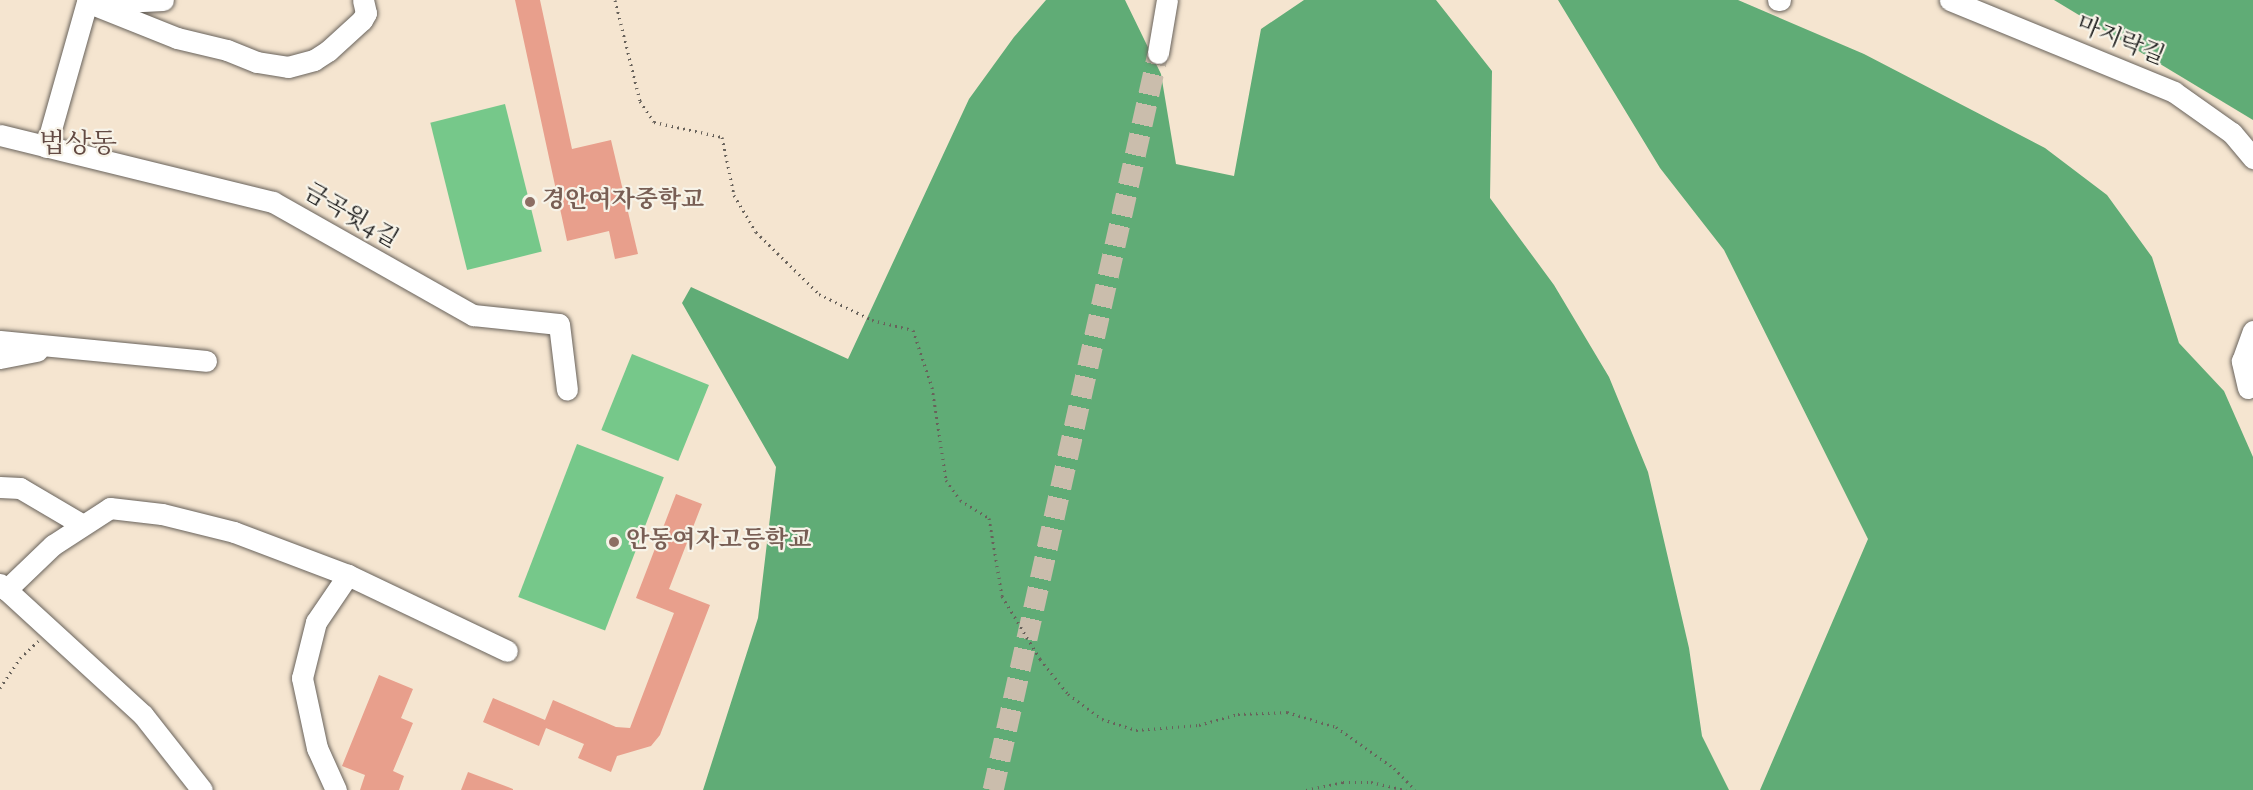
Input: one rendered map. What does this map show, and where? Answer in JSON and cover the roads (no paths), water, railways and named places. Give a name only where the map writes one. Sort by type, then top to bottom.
[{"type":"street","points":[[85,1],[139,4],[163,0]]},
{"type":"street","points":[[85,1],[177,38],[227,50],[257,63],[288,67],[314,60],[328,51],[362,20],[366,13],[363,0]]},
{"type":"street","points":[[1158,53],[1167,0]]},
{"type":"street","name":"마지락길","points":[[1950,0],[2175,92],[2232,133],[2253,158]]},
{"type":"street","points":[[46,147],[85,1]]},
{"type":"street","name":"금곡윗4길","points":[[0,135],[273,202],[473,315],[559,324],[567,390]]},
{"type":"street","points":[[2248,388],[2242,361],[2253,331]]},
{"type":"street","points":[[0,341],[206,361]]},
{"type":"street","points":[[0,358],[46,347]]},
{"type":"street","points":[[0,487],[20,488],[81,524]]},
{"type":"street","points":[[202,790],[143,715],[3,587],[81,524],[110,508],[162,514],[234,532],[348,575],[507,651]]},
{"type":"street","points":[[336,790],[317,748],[302,678],[316,622],[348,575]]},
{"type":"tunnel","points":[[993,790],[1158,53]]},
{"type":"place","name":"경안여자중학교","points":[[530,202]]},
{"type":"place","name":"안동여자고등학교","points":[[614,542]]},
{"type":"district","name":"법상동","points":[[78,146]]}]
